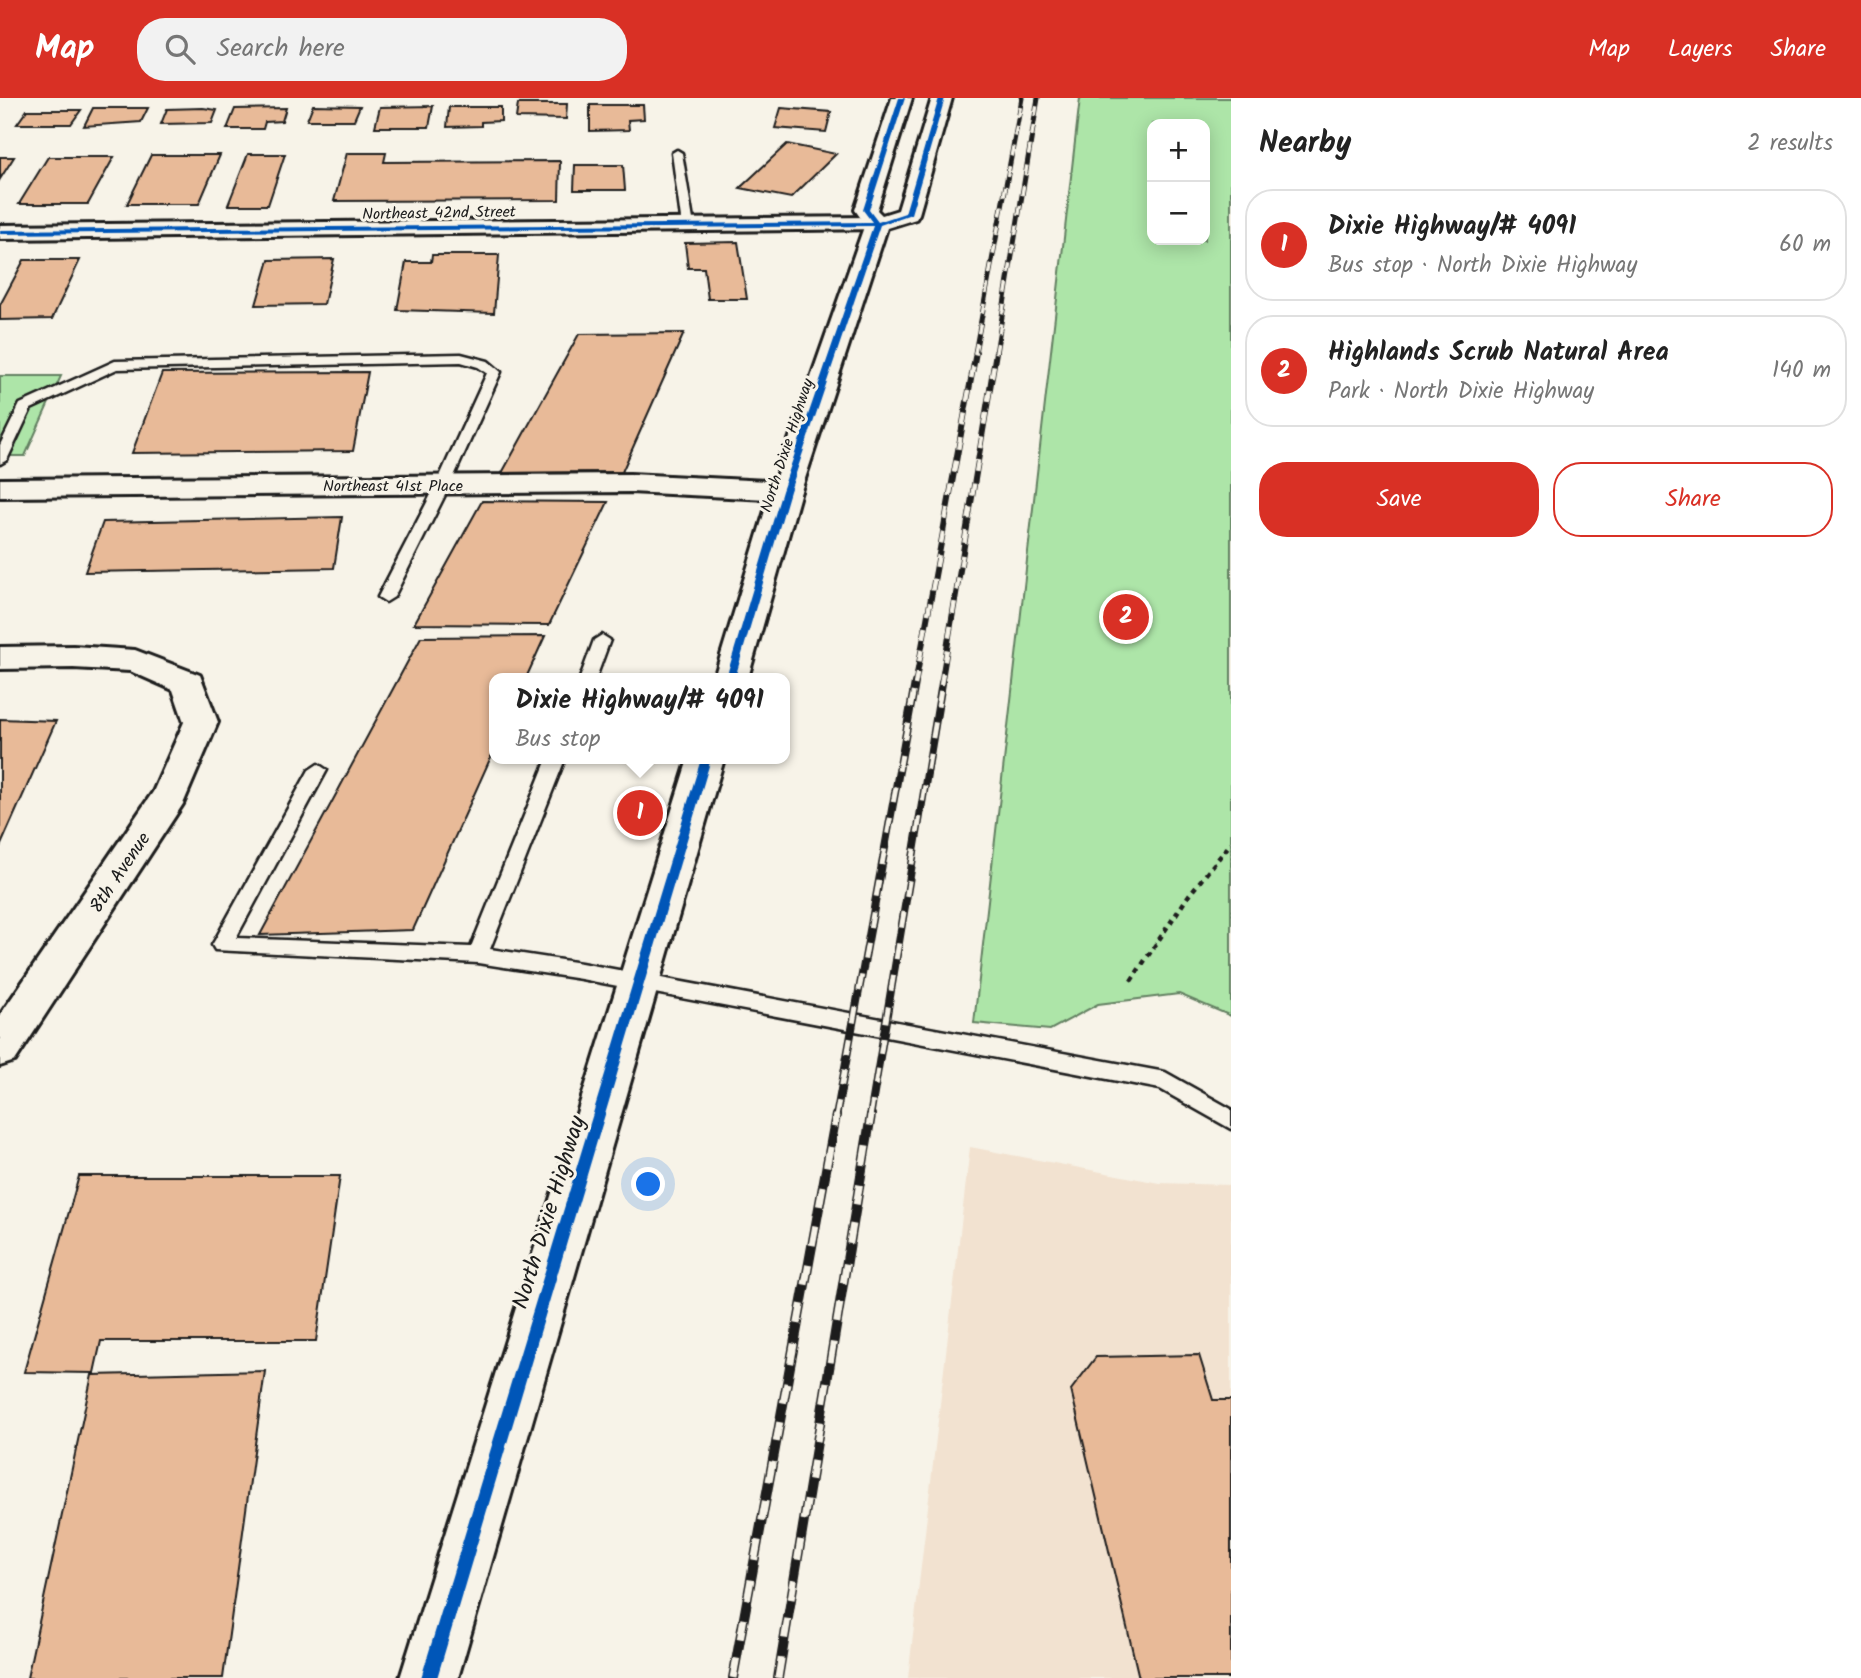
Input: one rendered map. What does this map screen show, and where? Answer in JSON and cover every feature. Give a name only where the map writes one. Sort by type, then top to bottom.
[{"type":"main road","name":"North Dixie Highway","points":[[732,673],[786,491],[877,224],[866,210],[902,98]]},
{"type":"main road","points":[[877,224],[908,214],[942,98]]},
{"type":"main road","name":"Northeast 42nd Street","points":[[0,232],[877,224]]},
{"type":"main road","name":"Northeast 41st Place","points":[[0,488],[630,483],[786,491]]},
{"type":"main road","name":"8th Avenue","points":[[0,658],[73,657],[135,662],[188,683],[201,722],[170,795],[0,1049]]},
{"type":"main road","name":"North Dixie Highway","points":[[429,1678],[705,764]]},
{"type":"lane","points":[[677,153],[688,226]]},
{"type":"lane","points":[[0,460],[25,407],[115,365],[461,358],[483,364],[494,372],[443,485],[386,597]]},
{"type":"lane","points":[[590,673],[602,640]]},
{"type":"lane","points":[[478,955],[554,764]]},
{"type":"lane","points":[[318,770],[222,945],[478,955],[640,982],[1165,1082],[1231,1120]]},
{"type":"path","points":[[1131,981],[1189,895],[1231,843]]},
{"type":"shaded area","points":[[970,1147],[1159,1183],[1231,1185],[1231,1678],[908,1678]]},
{"type":"green space","points":[[1080,98],[1231,98],[1231,1016],[1179,994],[1098,1004],[1050,1030],[974,1023]]},
{"type":"green space","points":[[0,376],[61,376],[25,456],[0,456]]},
{"type":"building","points":[[518,104],[567,104],[566,119],[516,118]]},
{"type":"building","points":[[313,105],[360,106],[354,120],[307,120]]},
{"type":"building","points":[[590,105],[643,105],[644,119],[628,120],[629,130],[590,131]]},
{"type":"building","points":[[433,106],[429,127],[375,127],[380,107]]},
{"type":"building","points":[[449,107],[501,107],[501,121],[481,122],[481,126],[447,127]]},
{"type":"building","points":[[93,108],[148,108],[141,122],[84,126]]},
{"type":"building","points":[[286,108],[282,121],[265,122],[263,129],[227,129],[235,109]]},
{"type":"building","points":[[781,108],[831,112],[826,132],[775,128]]},
{"type":"building","points":[[167,109],[217,110],[212,123],[161,124]]},
{"type":"building","points":[[27,110],[81,110],[71,124],[17,124]]},
{"type":"building","points":[[787,144],[836,154],[791,198],[740,188]]},
{"type":"building","points":[[347,153],[386,153],[384,162],[560,161],[559,200],[334,201]]},
{"type":"building","points":[[248,154],[285,154],[268,205],[228,205]]},
{"type":"building","points":[[151,155],[220,155],[199,204],[127,204]]},
{"type":"building","points":[[0,157],[14,157],[0,179]]},
{"type":"building","points":[[48,157],[114,157],[88,204],[19,204]]},
{"type":"building","points":[[575,165],[623,165],[625,190],[574,190]]},
{"type":"building","points":[[738,242],[747,299],[708,299],[704,268],[688,268],[685,243]]},
{"type":"building","points":[[432,255],[499,255],[494,313],[397,310],[406,262],[431,262]]},
{"type":"building","points":[[334,259],[324,304],[256,305],[269,260]]},
{"type":"building","points":[[24,260],[80,260],[52,319],[0,320],[0,305]]},
{"type":"building","points":[[684,333],[622,472],[502,473],[579,334]]},
{"type":"building","points":[[368,372],[353,451],[132,453],[162,373]]},
{"type":"building","points":[[482,501],[608,502],[549,625],[414,624]]},
{"type":"building","points":[[342,517],[334,568],[85,572],[103,522]]},
{"type":"building","points":[[545,636],[528,673],[489,673],[489,761],[413,930],[260,935],[421,637]]},
{"type":"building","points":[[0,719],[56,721],[0,847]]},
{"type":"building","points":[[79,1176],[340,1176],[316,1341],[101,1341],[94,1373],[24,1372]]},
{"type":"building","points":[[1199,1355],[1213,1400],[1231,1400],[1231,1678],[1139,1678],[1071,1390],[1096,1357]]},
{"type":"building","points":[[265,1371],[223,1678],[27,1678],[92,1375]]},
{"type":"railway","points":[[975,353],[1022,98]]},
{"type":"railway","points":[[996,353],[1038,98]]},
{"type":"railway","points":[[915,685],[976,352]]},
{"type":"railway","points":[[941,685],[996,352]]},
{"type":"railway","points":[[836,1117],[915,683]]},
{"type":"railway","points":[[870,1117],[942,683]]},
{"type":"railway","points":[[733,1678],[836,1115]]},
{"type":"railway","points":[[778,1678],[871,1115]]},
{"type":"cycle path","points":[[877,224],[866,210],[902,98]]},
{"type":"cycle path","points":[[0,232],[877,224],[908,214],[942,98]]},
{"type":"cycle path","points":[[732,673],[786,491],[877,224]]},
{"type":"cycle path","points":[[429,1678],[704,764]]},
{"type":"place","name":"Highlands Scrub Natural Area","points":[[1126,617]]},
{"type":"place","name":"Dixie Highway/# 4091","points":[[640,813]]}]
